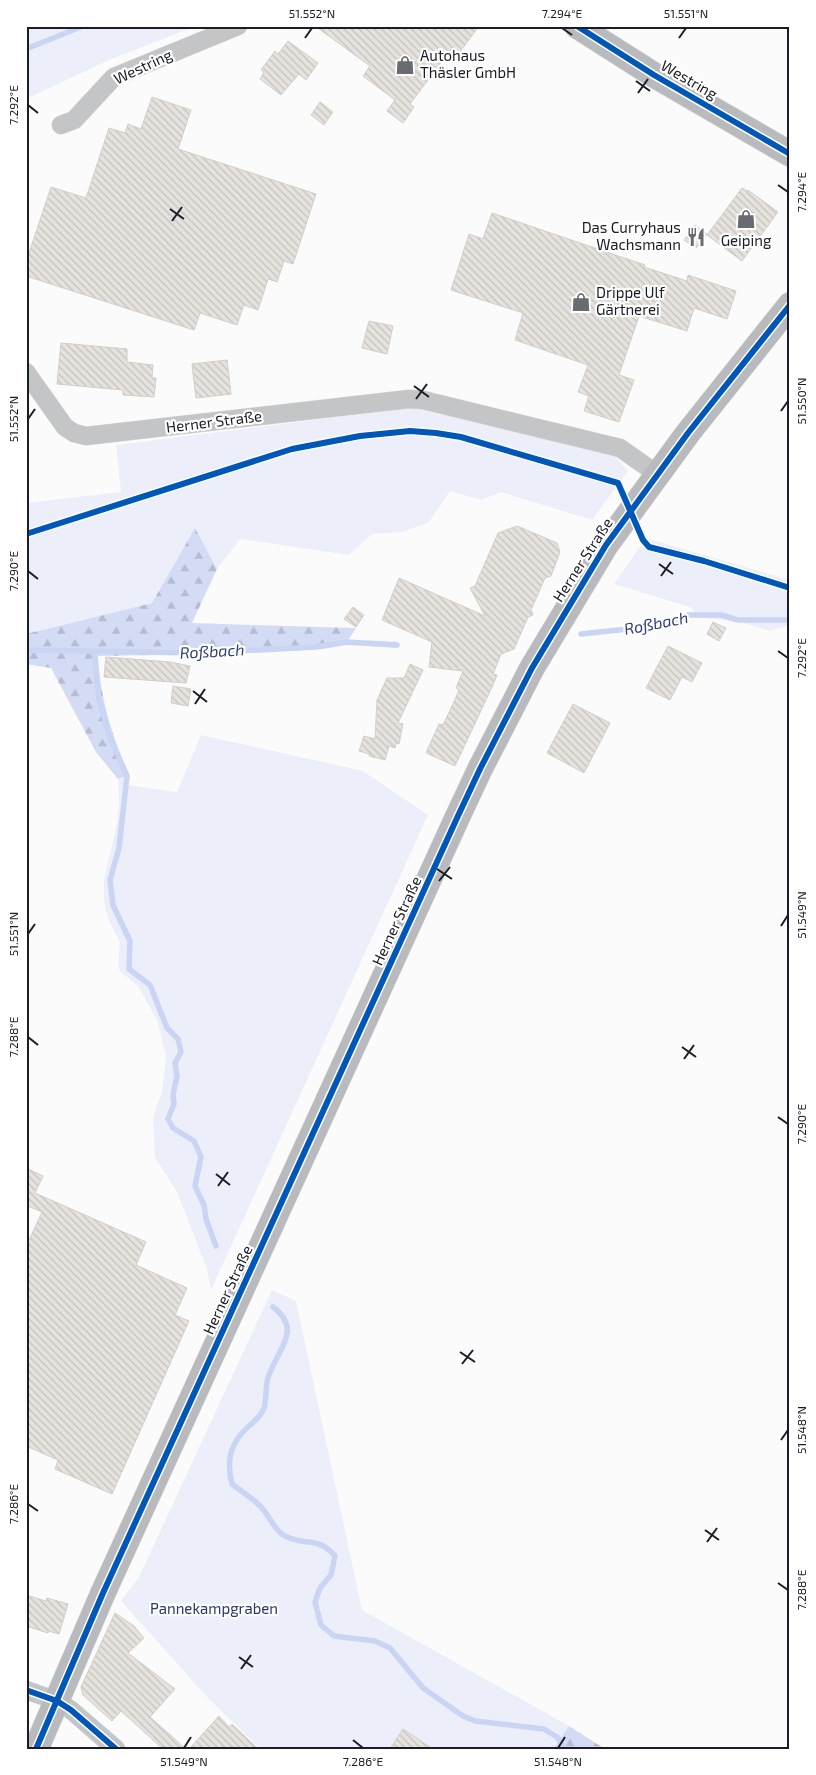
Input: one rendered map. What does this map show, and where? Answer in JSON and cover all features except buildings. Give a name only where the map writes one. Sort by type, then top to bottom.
[{"type":"main road","name":"Westring","points":[[577,26],[654,75],[790,154]]},
{"type":"main road","name":"Herner Straße","points":[[36,1749],[103,1593],[480,769],[532,668],[606,545],[734,373],[790,305]]},
{"type":"street","name":"Westring","points":[[61,125],[74,120],[114,77],[238,26]]},
{"type":"street","name":"Herner Straße","points":[[26,372],[65,427],[74,433],[86,436],[416,399],[620,448],[657,474]]},
{"type":"street","points":[[26,1690],[57,1701],[75,1713],[116,1749]]},
{"type":"green space","points":[[26,26],[196,26],[109,60],[26,99]]},
{"type":"green space","points":[[419,408],[606,453],[615,456],[628,471],[592,520],[501,492],[481,500],[450,491],[429,522],[403,532],[372,534],[349,555],[240,539],[217,569],[195,529],[152,603],[26,634],[26,503],[121,492],[116,445]]},
{"type":"green space","points":[[195,528],[217,569],[192,623],[356,628],[345,645],[323,649],[214,654],[98,656],[104,702],[117,746],[129,775],[118,779],[96,752],[51,668],[26,664],[26,634],[152,603]]},
{"type":"green space","points":[[646,538],[790,580],[790,626],[770,631],[738,621],[701,618],[690,607],[614,584]]},
{"type":"green space","points":[[348,640],[397,641],[397,648],[345,645]]},
{"type":"green space","points":[[201,735],[363,771],[428,815],[211,1290],[207,1269],[177,1192],[155,1157],[153,1117],[162,1092],[166,1056],[157,1020],[138,986],[121,972],[118,967],[120,942],[106,912],[104,898],[104,879],[116,829],[119,806],[118,779],[129,775],[128,785],[177,792]]},
{"type":"green space","points":[[272,1290],[296,1301],[362,1610],[569,1726],[553,1749],[260,1749],[209,1699],[121,1601],[139,1577]]},
{"type":"green space","points":[[569,1726],[605,1749],[553,1749]]},
{"type":"waterway","points":[[26,49],[83,26]]},
{"type":"waterway","name":"Roßbach","points":[[581,634],[646,627],[666,623],[688,615],[721,615],[738,620],[790,620]]},
{"type":"waterway","name":"Roßbach","points":[[26,650],[198,653],[315,647],[346,642],[397,645]]},
{"type":"waterway","name":"Pannekampgraben","points":[[94,652],[99,699],[110,738],[127,776],[119,848],[110,880],[113,905],[130,941],[129,969],[150,985],[167,1028],[178,1039],[181,1052],[175,1063],[177,1076],[173,1095],[174,1104],[168,1119],[173,1128],[194,1141],[201,1157],[195,1186],[204,1205],[206,1219],[216,1246]]},
{"type":"waterway","name":"Pannekampgraben","points":[[273,1307],[282,1316],[286,1324],[285,1341],[268,1378],[263,1411],[237,1439],[231,1452],[230,1475],[232,1484],[259,1505],[283,1535],[294,1540],[323,1546],[335,1556],[331,1575],[320,1588],[315,1602],[321,1625],[334,1636],[375,1641],[390,1648],[423,1688],[463,1716],[475,1721],[544,1729],[557,1737],[566,1749]]},
{"type":"cycle path","points":[[577,26],[654,75],[790,154]]},
{"type":"cycle path","points":[[36,1749],[103,1593],[457,818],[532,668],[606,545],[688,433],[790,305]]},
{"type":"cycle path","points":[[26,534],[292,449],[360,436],[410,431],[461,437],[618,483],[643,540],[649,547],[704,561],[790,588]]},
{"type":"cycle path","points":[[26,1690],[57,1701],[71,1710],[116,1749]]},
{"type":"place","name":"Autohaus Thäsler GmbH","points":[[405,65]]},
{"type":"place","name":"Geiping","points":[[746,219]]},
{"type":"place","name":"Das Curryhaus Wachsmann","points":[[696,237]]},
{"type":"place","name":"Drippe Ulf Gärtnerei","points":[[581,302]]}]
